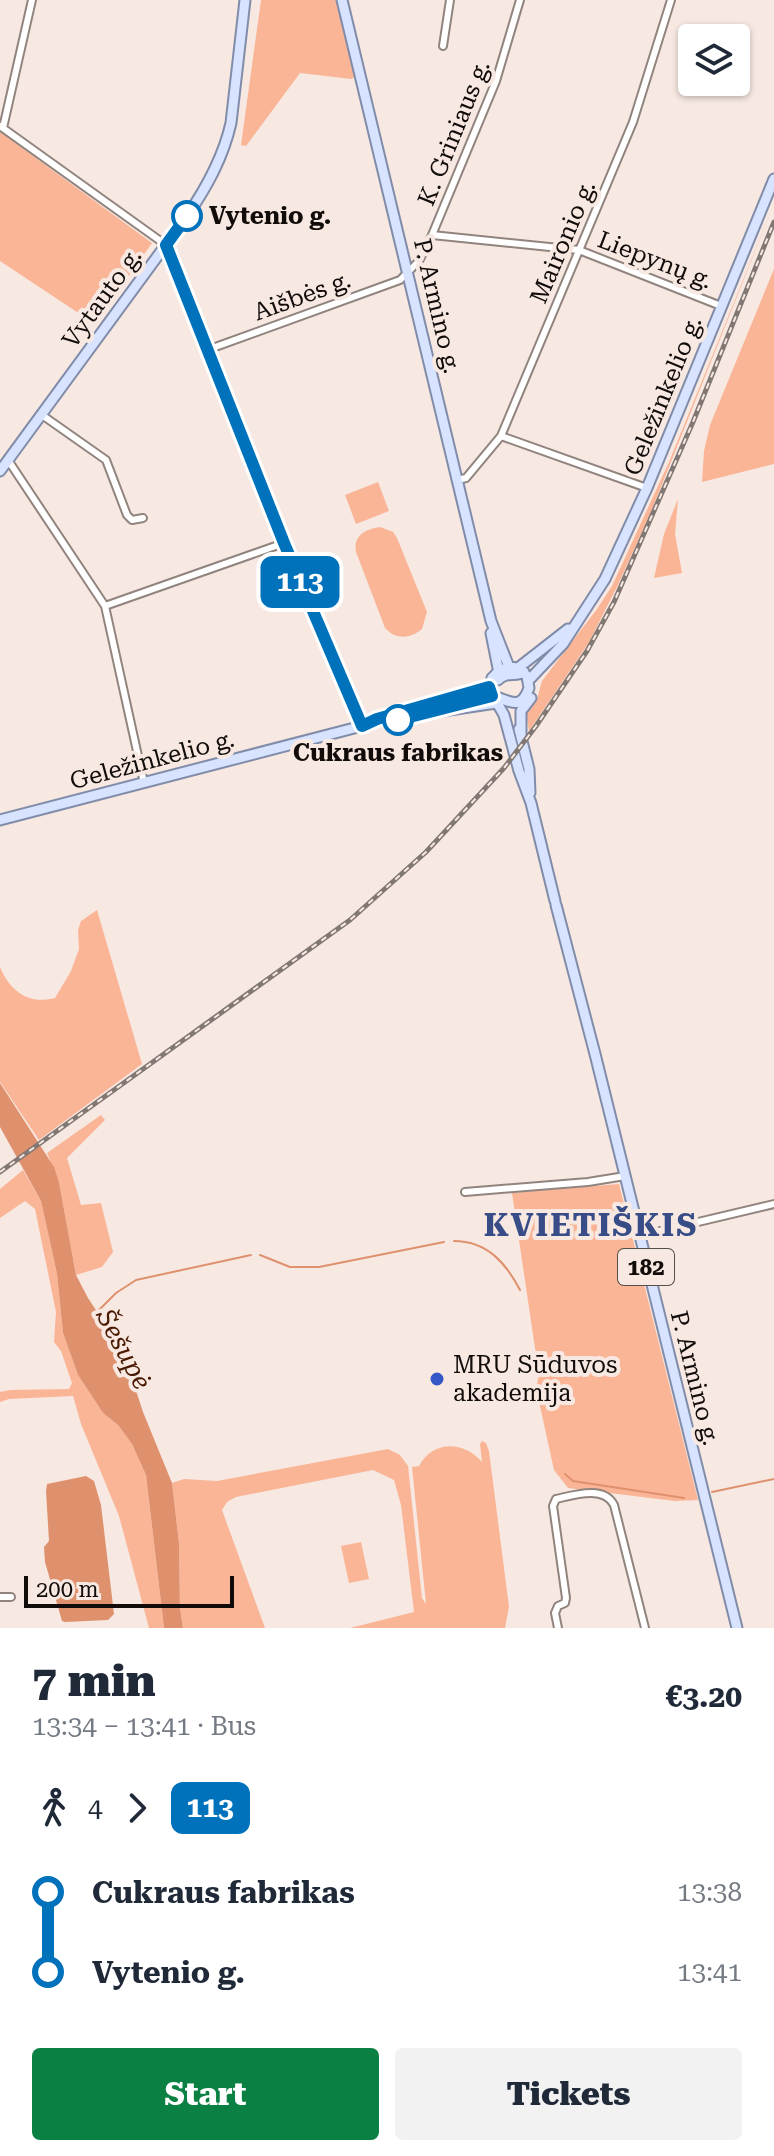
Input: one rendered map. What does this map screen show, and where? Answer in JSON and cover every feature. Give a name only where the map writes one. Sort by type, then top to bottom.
[{"type":"main road","name":"Vytauto g.","points":[[0,471],[201,197],[226,141],[245,0]]},
{"type":"main road","name":"P. Armino g.","points":[[342,0],[491,621],[491,637],[513,673],[496,686],[529,769],[531,803],[737,1628]]},
{"type":"main road","name":"Geležinkelio g.","points":[[513,673],[561,641],[605,579],[647,488],[774,179]]},
{"type":"main road","name":"Geležinkelio g.","points":[[513,673],[561,641]]},
{"type":"main road","points":[[516,736],[522,708],[533,695],[538,676],[556,657],[561,641]]},
{"type":"main road","points":[[500,698],[528,693],[513,673]]},
{"type":"main road","name":"P. Armino g.","points":[[500,698],[516,717],[516,736]]},
{"type":"main road","name":"Geležinkelio g.","points":[[0,820],[362,726],[377,719],[500,698]]},
{"type":"main road","name":"Geležinkelio g.","points":[[362,726],[500,698]]},
{"type":"street","points":[[32,0],[1,127],[166,245],[284,543],[362,726]]},
{"type":"street","points":[[443,46],[450,0]]},
{"type":"street","name":"K. Griniaus g.","points":[[409,273],[432,235],[496,81],[520,0]]},
{"type":"street","name":"Maironio g.","points":[[457,480],[466,478],[501,436],[633,122],[671,0]]},
{"type":"street","name":"Liepynų g.","points":[[432,235],[579,250],[721,306]]},
{"type":"street","name":"Aišbės g.","points":[[207,350],[400,280],[409,273]]},
{"type":"street","points":[[42,415],[106,460],[127,515],[132,520],[143,518]]},
{"type":"street","points":[[501,436],[647,488]]},
{"type":"street","points":[[8,460],[105,606],[144,783]]},
{"type":"street","points":[[105,606],[284,543]]},
{"type":"street","points":[[465,1192],[625,1176]]},
{"type":"street","points":[[639,1236],[774,1204]]},
{"type":"street","points":[[558,1628],[555,1610],[565,1603],[566,1598],[553,1506],[556,1499],[600,1492],[610,1497],[645,1628]]},
{"type":"street","points":[[0,1597],[11,1597]]},
{"type":"shaded area","points":[[261,0],[337,0],[355,77],[300,73],[246,146],[241,145]]},
{"type":"shaded area","points":[[0,132],[152,243],[95,324],[0,261]]},
{"type":"shaded area","points":[[774,204],[651,512],[617,587],[588,644],[529,731],[526,713],[537,699],[542,681],[612,586],[669,462]]},
{"type":"shaded area","points":[[774,269],[774,464],[702,482],[710,425]]},
{"type":"shaded area","points":[[378,482],[389,511],[356,524],[345,495]]},
{"type":"shaded area","points":[[678,499],[675,534],[682,573],[654,578],[664,534]]},
{"type":"shaded area","points":[[380,527],[393,532],[397,538],[427,612],[422,629],[413,635],[394,635],[385,628],[356,552],[356,542],[361,534]]},
{"type":"shaded area","points":[[97,910],[142,1064],[39,1140],[0,1082],[0,967],[9,983],[28,998],[55,998],[71,971],[79,949],[81,921]]},
{"type":"shaded area","points":[[0,1083],[54,1167],[76,1275],[123,1351],[143,1412],[172,1483],[179,1543],[183,1628],[164,1628],[146,1475],[132,1444],[118,1425],[103,1413],[78,1375],[63,1333],[57,1274],[41,1201],[0,1127]]},
{"type":"shaded area","points":[[101,1115],[105,1120],[67,1158],[81,1205],[101,1203],[113,1252],[102,1267],[76,1275],[59,1182],[47,1153]]},
{"type":"shaded area","points":[[23,1170],[41,1201],[57,1274],[63,1333],[78,1375],[103,1413],[118,1425],[132,1444],[146,1475],[164,1628],[149,1628],[119,1516],[81,1424],[73,1396],[0,1402],[0,1392],[69,1389],[72,1383],[61,1351],[54,1342],[56,1312],[35,1209],[25,1201],[0,1218],[0,1189]]},
{"type":"shaded area","points":[[619,1184],[698,1500],[675,1501],[568,1488],[554,1470],[536,1388],[539,1375],[512,1193]]},
{"type":"shaded area","points":[[482,1441],[489,1451],[509,1607],[505,1628],[350,1628],[414,1612],[401,1505],[394,1480],[373,1470],[236,1497],[227,1502],[222,1510],[265,1628],[183,1628],[179,1543],[172,1483],[184,1479],[217,1481],[388,1449],[400,1455],[408,1466],[422,1598],[426,1604],[412,1467],[419,1466],[432,1451],[449,1446],[467,1450],[482,1462]]},
{"type":"shaded area","points":[[86,1476],[94,1481],[101,1505],[114,1614],[108,1620],[65,1622],[62,1621],[45,1562],[44,1547],[49,1541],[47,1484]]},
{"type":"shaded area","points":[[361,1542],[369,1579],[349,1583],[341,1546]]},
{"type":"waterway","points":[[454,1241],[486,1249],[502,1263],[520,1290]]},
{"type":"waterway","points":[[260,1255],[290,1267],[319,1267],[444,1242]]},
{"type":"waterway","name":"Šešupė","points":[[96,1313],[116,1293],[136,1280],[251,1255]]},
{"type":"waterway","points":[[565,1474],[573,1481],[684,1498]]},
{"type":"waterway","points":[[712,1492],[774,1479]]},
{"type":"railway","points":[[0,1172],[350,920],[426,852],[504,768],[587,651],[614,602],[693,422],[774,222]]},
{"type":"bus line","name":"113","points":[[187,216],[166,245],[284,543],[362,726],[489,687],[492,696],[398,720]]},
{"type":"place","name":"Vytenio g.","points":[[187,216]]},
{"type":"place","name":"Cukraus fabrikas","points":[[398,720]]},
{"type":"place","name":"MRU Sūduvos akademija","points":[[437,1379]]},
{"type":"district","name":"KVIETIŠKIS","points":[[591,1225]]}]
